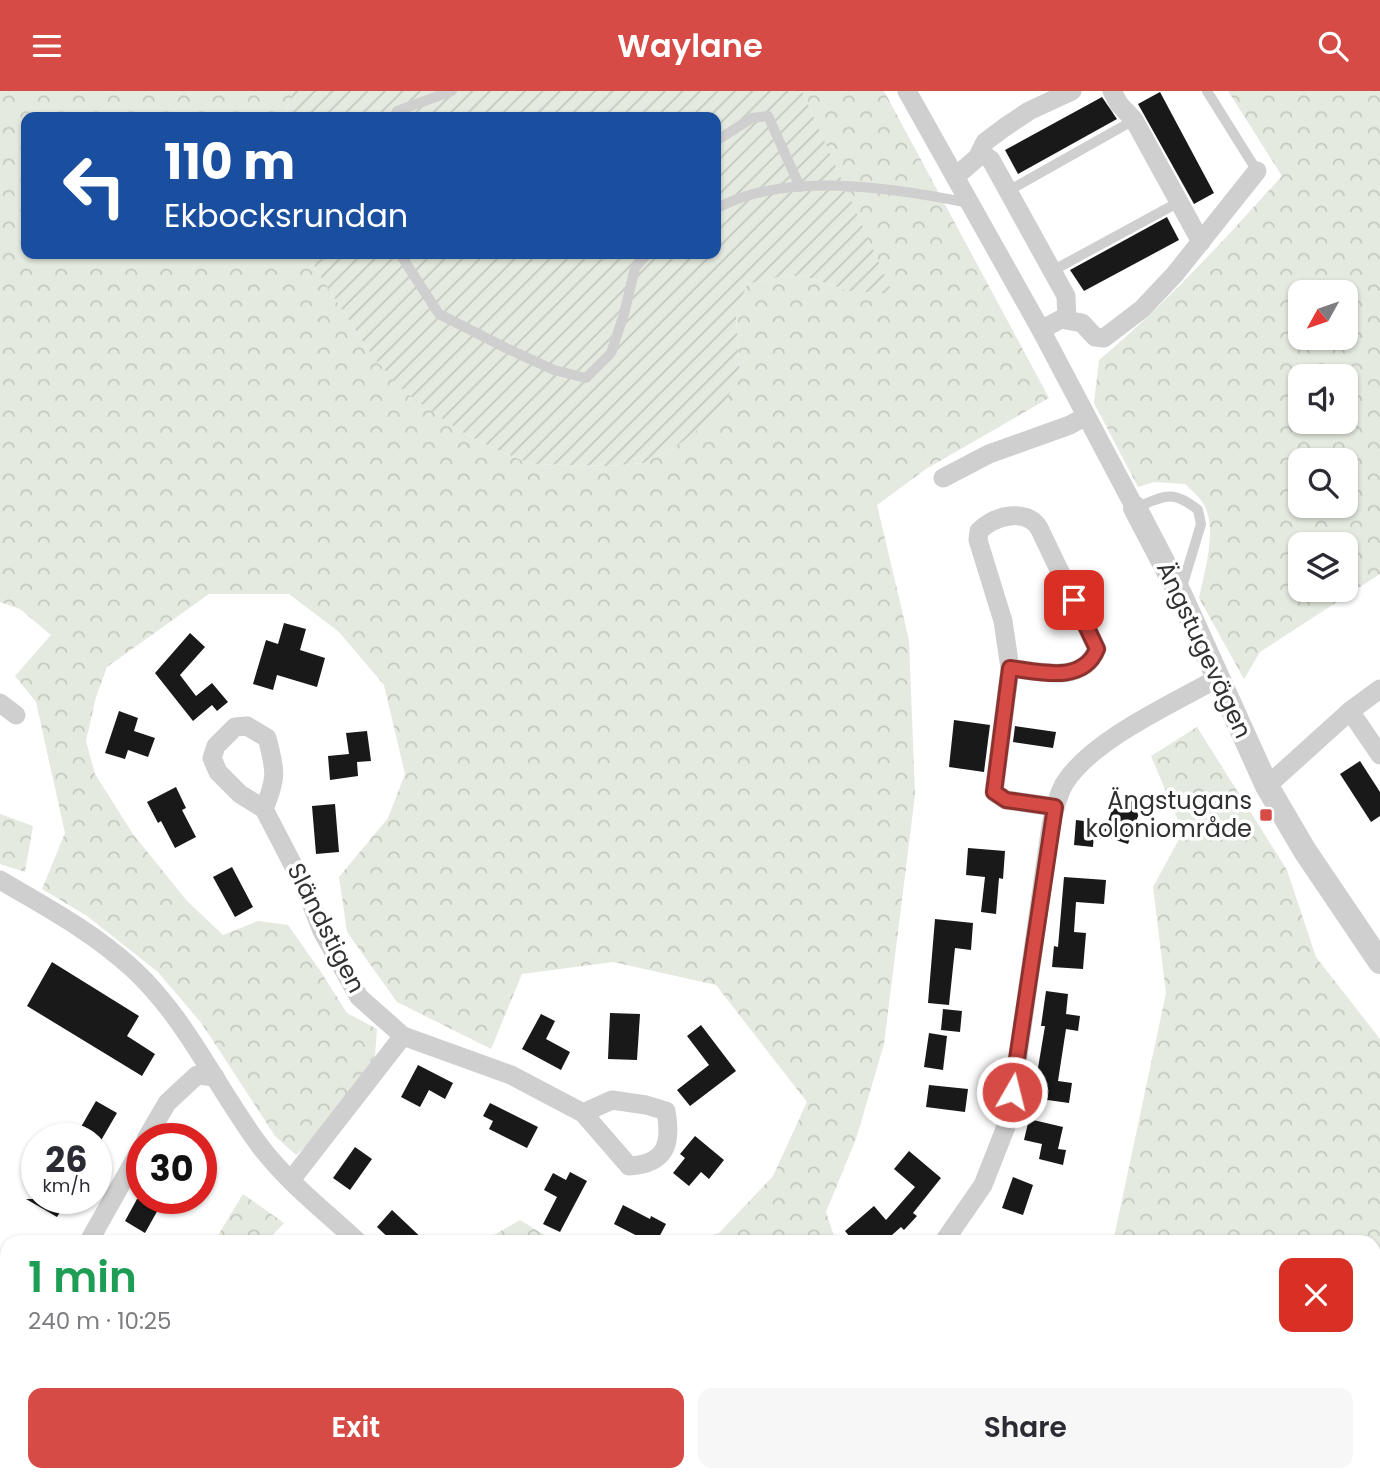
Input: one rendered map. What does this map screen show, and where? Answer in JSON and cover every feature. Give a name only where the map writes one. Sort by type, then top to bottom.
[{"type":"street","name":"Ängstugevägen","points":[[907,91],[1041,330],[1180,594],[1267,786],[1305,851],[1380,962]]},
{"type":"street","points":[[955,177],[980,152],[985,142],[1005,127],[1029,110],[1072,91]]},
{"type":"street","points":[[1112,91],[1119,104],[1134,120],[1200,242]]},
{"type":"street","points":[[980,152],[991,160],[1066,296],[1067,320]]},
{"type":"street","points":[[1041,330],[1061,319],[1082,323],[1095,337],[1104,338],[1142,309],[1257,171]]},
{"type":"street","points":[[943,478],[989,454],[1070,425],[1086,416]]},
{"type":"street","points":[[1010,668],[1058,675],[1070,673],[1093,658],[1097,649],[1039,528],[1035,521],[1021,514],[1004,518],[979,531],[978,540],[1003,621],[1010,668],[994,792],[1006,800],[1055,807]]},
{"type":"street","points":[[950,1235],[983,1185],[1009,1119],[1055,807],[1065,783],[1101,744],[1218,678]]},
{"type":"street","points":[[1267,786],[1350,711],[1380,689]]},
{"type":"street","points":[[0,703],[16,715]]},
{"type":"street","points":[[1350,711],[1380,755]]},
{"type":"street","name":"Sländstigen","points":[[264,809],[306,890],[322,932],[359,997],[403,1035],[511,1075],[583,1113]]},
{"type":"street","points":[[0,880],[78,925],[133,969],[178,1020],[261,1147],[291,1180],[350,1235]]},
{"type":"street","points":[[291,1180],[403,1035]]},
{"type":"street","points":[[155,1123],[167,1103],[197,1075],[215,1077]]},
{"type":"street","points":[[92,1235],[126,1175]]},
{"type":"lane","points":[[396,112],[452,91]]},
{"type":"lane","points":[[1207,91],[1257,171]]},
{"type":"lane","points":[[721,138],[752,118],[768,116],[800,187]]},
{"type":"lane","points":[[1008,191],[1134,120]]},
{"type":"lane","points":[[721,206],[772,190],[830,184],[923,194],[970,204]]},
{"type":"lane","points":[[1052,271],[1179,202]]},
{"type":"lane","points":[[403,259],[439,314],[554,370],[586,378],[611,353],[635,268],[643,259]]},
{"type":"lane","points":[[1135,508],[1170,495],[1184,499],[1198,510],[1201,524],[1180,594]]},
{"type":"green space","points":[[0,91],[293,91],[288,112],[21,112],[21,259],[311,259],[373,357],[407,393],[460,431],[532,464],[608,466],[644,463],[674,448],[740,372],[736,316],[747,284],[787,275],[807,277],[849,291],[892,293],[802,91],[884,91],[1049,398],[926,469],[877,505],[909,640],[915,795],[884,1044],[856,1139],[826,1212],[834,1235],[713,1235],[719,1233],[773,1176],[807,1102],[716,985],[613,962],[522,974],[491,1049],[397,1002],[347,932],[339,877],[388,818],[405,774],[384,685],[339,632],[289,594],[209,594],[107,667],[96,697],[86,741],[95,774],[133,834],[187,901],[223,935],[258,921],[288,925],[347,1013],[377,1029],[375,1056],[321,1133],[296,1155],[275,1136],[202,1024],[158,972],[87,916],[42,889],[65,833],[36,702],[15,676],[51,635],[20,609],[0,602]]},
{"type":"green space","points":[[293,91],[802,91],[893,294],[849,291],[807,277],[787,275],[747,284],[736,316],[740,372],[719,414],[674,448],[644,463],[608,466],[532,464],[460,431],[406,393],[373,357],[311,259],[721,259],[721,112],[287,110]]},
{"type":"green space","points":[[1228,91],[1380,91],[1380,574],[1358,588],[1358,532],[1288,532],[1288,602],[1337,602],[1260,652],[1244,679],[1199,598],[1210,538],[1208,515],[1204,505],[1185,484],[1154,482],[1138,487],[1094,403],[1099,360],[1124,339],[1216,248],[1282,176]]},
{"type":"green space","points":[[1197,727],[1287,870],[1316,957],[1380,1039],[1380,1235],[1114,1235],[1166,993],[1153,887],[1183,832],[1151,756]]},
{"type":"green space","points":[[0,814],[33,826],[25,872],[0,864]]},
{"type":"green space","points":[[243,1194],[284,1223],[273,1235],[218,1235]]},
{"type":"green space","points":[[520,1220],[545,1235],[494,1235]]},
{"type":"building","points":[[1160,92],[1214,193],[1194,204],[1138,104]]},
{"type":"building","points":[[1102,97],[1117,119],[1018,174],[1005,150]]},
{"type":"building","points":[[1167,217],[1179,240],[1084,291],[1070,270]]},
{"type":"building","points":[[284,623],[306,629],[300,650],[325,658],[317,687],[277,675],[273,690],[253,684],[266,640],[278,644]]},
{"type":"building","points":[[190,633],[205,647],[180,675],[196,696],[212,683],[228,702],[217,711],[212,705],[193,721],[155,673]]},
{"type":"building","points":[[119,711],[138,718],[134,731],[155,738],[148,757],[128,750],[125,759],[105,753]]},
{"type":"building","points":[[954,720],[990,725],[984,772],[949,767]]},
{"type":"building","points":[[1015,726],[1056,732],[1053,748],[1013,742]]},
{"type":"building","points":[[367,731],[371,761],[357,762],[358,776],[330,780],[328,756],[349,754],[346,733]]},
{"type":"building","points":[[1360,761],[1380,792],[1380,816],[1371,822],[1340,774]]},
{"type":"building","points":[[176,787],[186,808],[182,810],[196,837],[175,848],[147,802]]},
{"type":"building","points":[[1117,796],[1142,805],[1128,844],[1094,833],[1093,847],[1074,845],[1076,820],[1107,824]]},
{"type":"building","points":[[335,804],[339,852],[316,854],[312,806]]},
{"type":"building","points":[[968,848],[1005,851],[1003,879],[999,878],[996,914],[981,912],[985,877],[966,875]]},
{"type":"building","points":[[232,867],[253,907],[235,917],[213,877]]},
{"type":"building","points":[[1064,877],[1106,880],[1104,904],[1076,902],[1074,932],[1086,933],[1083,969],[1052,967],[1054,946],[1058,947]]},
{"type":"building","points":[[935,919],[973,923],[971,950],[955,948],[949,1005],[928,1003]]},
{"type":"building","points":[[52,962],[139,1016],[127,1036],[155,1054],[142,1076],[27,1006]]},
{"type":"building","points":[[1046,991],[1068,994],[1066,1014],[1080,1016],[1078,1031],[1066,1029],[1058,1081],[1072,1083],[1069,1103],[1033,1098],[1045,1026],[1041,1026]]},
{"type":"building","points":[[943,1009],[962,1011],[960,1032],[941,1030]]},
{"type":"building","points":[[610,1013],[640,1014],[637,1060],[608,1059]]},
{"type":"building","points":[[541,1014],[555,1021],[546,1039],[570,1052],[561,1070],[522,1049]]},
{"type":"building","points":[[701,1025],[736,1071],[690,1106],[677,1090],[709,1065],[687,1036]]},
{"type":"building","points":[[929,1033],[947,1036],[943,1070],[924,1067]]},
{"type":"building","points":[[418,1065],[453,1083],[445,1099],[429,1090],[420,1107],[401,1097]]},
{"type":"building","points":[[929,1085],[968,1089],[965,1112],[926,1107]]},
{"type":"building","points":[[96,1101],[117,1113],[111,1123],[83,1123]]},
{"type":"building","points":[[490,1103],[538,1127],[527,1148],[489,1129],[493,1121],[483,1116]]},
{"type":"building","points":[[1029,1119],[1063,1127],[1058,1149],[1066,1150],[1063,1165],[1039,1159],[1042,1144],[1024,1140]]},
{"type":"building","points":[[695,1136],[724,1160],[709,1179],[701,1172],[689,1186],[673,1173],[685,1158],[680,1154]]},
{"type":"building","points":[[355,1147],[372,1159],[350,1190],[333,1178]]},
{"type":"building","points":[[909,1151],[941,1178],[913,1213],[917,1216],[904,1230],[901,1227],[892,1235],[848,1235],[845,1231],[874,1206],[886,1220],[915,1187],[894,1169]]},
{"type":"building","points":[[570,1172],[587,1181],[560,1232],[543,1224],[557,1197],[544,1190],[553,1173],[566,1180]]},
{"type":"building","points":[[1013,1177],[1033,1185],[1023,1215],[1002,1208]]},
{"type":"building","points":[[623,1205],[666,1224],[660,1235],[635,1235],[614,1224]]},
{"type":"building","points":[[392,1210],[419,1235],[386,1235],[377,1227]]},
{"type":"building","points":[[129,1214],[156,1214],[145,1233],[125,1221]]},
{"type":"place","name":"Ängstugans koloniområde","points":[[1266,815]]},
{"type":"route","points":[[1012,1092],[1055,807],[1006,800],[994,792],[1010,668],[1058,675],[1070,673],[1093,658],[1097,649],[1074,600]]}]
